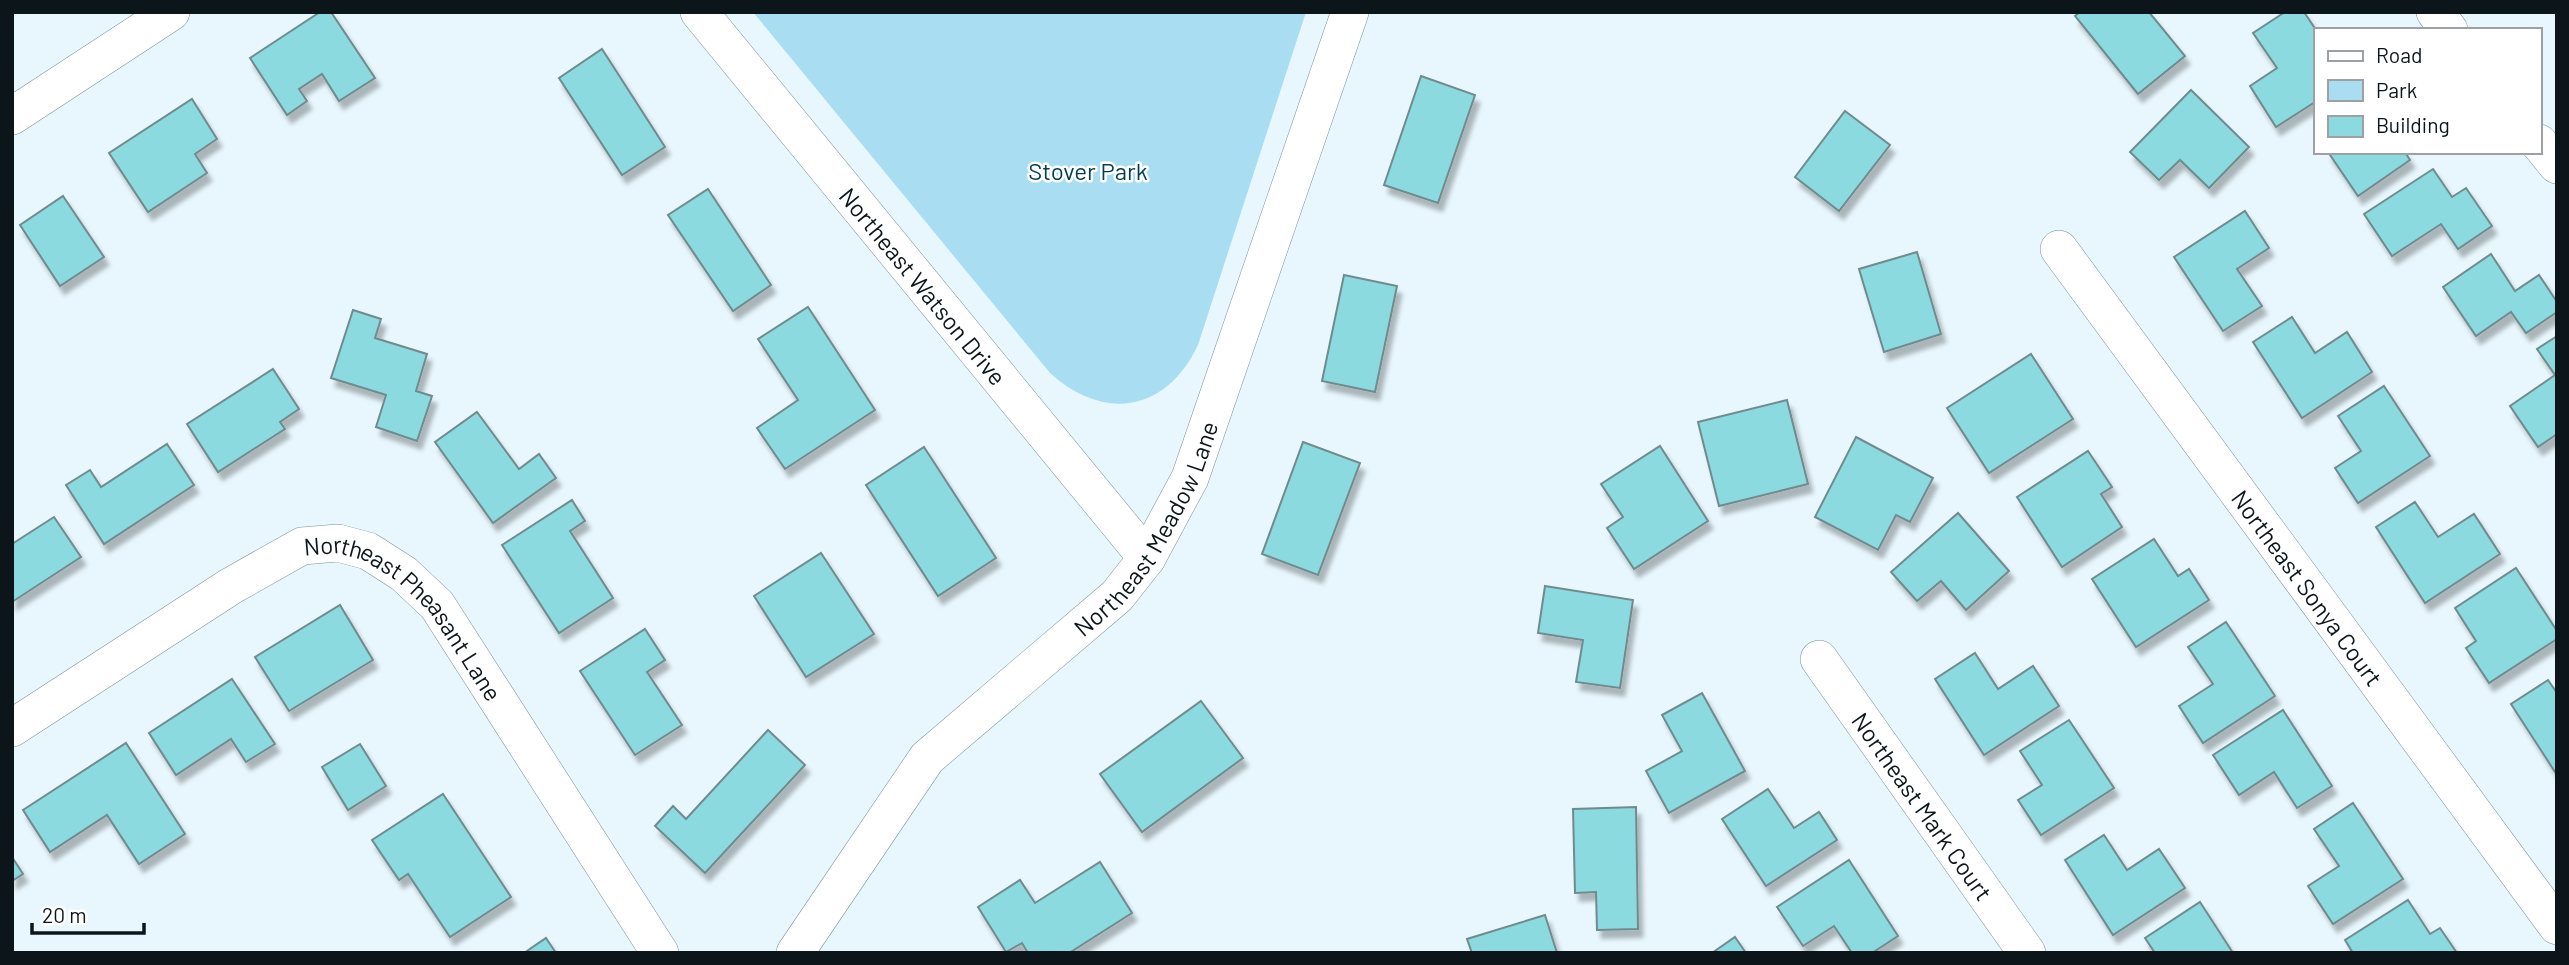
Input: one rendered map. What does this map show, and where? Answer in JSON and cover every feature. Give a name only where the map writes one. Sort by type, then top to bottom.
[{"type":"street","points":[[12,116],[171,12]]},
{"type":"street","name":"Northeast Watson Drive","points":[[699,12],[1147,558]]},
{"type":"street","name":"Northeast Meadow Lane","points":[[795,953],[928,758],[1117,596],[1147,558],[1190,478],[1350,12]]},
{"type":"street","points":[[2435,12],[2447,28]]},
{"type":"street","points":[[2541,145],[2557,165]]},
{"type":"street","name":"Northeast Sonya Court","points":[[2059,249],[2557,926]]},
{"type":"street","name":"Northeast Pheasant Lane","points":[[12,728],[232,586],[302,546],[338,543],[368,551],[404,574],[437,605],[660,953]]},
{"type":"street","name":"Northeast Mark Court","points":[[1819,659],[2027,953]]},
{"type":"green space","name":"Stover Park","points":[[753,12],[1306,12],[1198,345],[1185,367],[1169,385],[1151,396],[1132,402],[1112,403],[1091,399],[1071,389],[1050,373]]},
{"type":"building","points":[[320,12],[331,12],[375,78],[339,101],[322,74],[299,89],[307,101],[287,115],[250,58]]},
{"type":"building","points":[[2080,12],[2149,12],[2185,56],[2138,94],[2075,16]]},
{"type":"building","points":[[2285,12],[2304,12],[2315,28],[2314,103],[2276,127],[2250,86],[2277,68],[2253,33]]},
{"type":"building","points":[[602,49],[665,147],[622,175],[559,78]]},
{"type":"building","points":[[1421,76],[1475,95],[1438,203],[1384,185]]},
{"type":"building","points":[[2191,90],[2249,147],[2209,188],[2180,160],[2159,180],[2130,152]]},
{"type":"building","points":[[192,99],[217,139],[195,154],[207,173],[148,212],[109,153]]},
{"type":"building","points":[[1845,111],[1890,145],[1839,211],[1795,177]]},
{"type":"building","points":[[2329,154],[2406,154],[2410,160],[2358,196]]},
{"type":"building","points":[[2433,169],[2452,197],[2466,188],[2492,226],[2458,249],[2441,224],[2392,256],[2364,214]]},
{"type":"building","points":[[708,189],[771,285],[733,311],[668,215]]},
{"type":"building","points":[[63,196],[104,257],[60,286],[20,225]]},
{"type":"building","points":[[2245,211],[2269,248],[2237,269],[2262,306],[2223,331],[2174,257]]},
{"type":"building","points":[[1917,252],[1941,334],[1884,352],[1859,269]]},
{"type":"building","points":[[2491,254],[2515,291],[2539,275],[2557,302],[2557,312],[2526,333],[2511,312],[2476,336],[2443,287]]},
{"type":"building","points":[[1344,275],[1397,286],[1375,392],[1322,381]]},
{"type":"building","points":[[808,307],[875,410],[785,469],[757,428],[798,400],[758,339]]},
{"type":"building","points":[[353,310],[381,319],[375,338],[427,354],[416,391],[432,396],[417,441],[376,427],[386,395],[331,378]]},
{"type":"building","points":[[2292,317],[2315,353],[2347,332],[2372,372],[2302,418],[2253,342]]},
{"type":"building","points":[[2557,336],[2557,434],[2538,447],[2510,406],[2555,375],[2537,349]]},
{"type":"building","points":[[2031,354],[2073,419],[1989,473],[1947,408]]},
{"type":"building","points":[[273,369],[299,409],[280,422],[285,429],[218,472],[187,424]]},
{"type":"building","points":[[2384,386],[2430,456],[2358,503],[2335,468],[2361,451],[2338,416]]},
{"type":"building","points":[[1787,400],[1808,484],[1719,506],[1698,422]]},
{"type":"building","points":[[477,412],[519,469],[539,454],[556,478],[493,523],[435,442]]},
{"type":"building","points":[[1856,437],[1933,478],[1910,522],[1896,515],[1878,550],[1815,517]]},
{"type":"building","points":[[1303,442],[1360,463],[1318,575],[1262,554]]},
{"type":"building","points":[[167,444],[194,485],[104,544],[66,485],[90,470],[101,487]]},
{"type":"building","points":[[1660,446],[1708,521],[1634,569],[1607,528],[1623,517],[1601,484]]},
{"type":"building","points":[[924,447],[996,558],[938,596],[866,485]]},
{"type":"building","points":[[2088,451],[2112,487],[2101,494],[2122,527],[2062,567],[2017,497]]},
{"type":"building","points":[[572,500],[585,521],[570,531],[613,598],[559,633],[502,545]]},
{"type":"building","points":[[2415,502],[2438,537],[2474,514],[2500,554],[2425,603],[2376,527]]},
{"type":"building","points":[[1958,513],[2009,571],[1966,610],[1941,581],[1917,601],[1891,572]]},
{"type":"building","points":[[54,517],[81,557],[12,602],[12,544]]},
{"type":"building","points":[[2154,539],[2178,576],[2189,569],[2209,600],[2136,647],[2092,579]]},
{"type":"building","points":[[821,553],[874,634],[806,677],[754,596]]},
{"type":"building","points":[[2516,568],[2557,631],[2557,639],[2489,683],[2466,648],[2476,641],[2455,608]]},
{"type":"building","points":[[1545,586],[1633,600],[1620,688],[1576,682],[1583,640],[1538,633]]},
{"type":"building","points":[[340,605],[373,660],[289,711],[255,657]]},
{"type":"building","points":[[2226,622],[2275,696],[2203,743],[2179,706],[2213,684],[2188,647]]},
{"type":"building","points":[[645,629],[665,660],[647,672],[682,725],[635,755],[580,671]]},
{"type":"building","points":[[1975,653],[1998,689],[2033,666],[2059,706],[1984,755],[1935,679]]},
{"type":"building","points":[[232,679],[275,744],[246,762],[231,739],[176,775],[149,733]]},
{"type":"building","points":[[2548,680],[2557,693],[2557,775],[2511,704]]},
{"type":"building","points":[[1702,693],[1745,771],[1669,813],[1646,771],[1682,751],[1662,715]]},
{"type":"building","points":[[1201,701],[1243,758],[1142,832],[1100,774]]},
{"type":"building","points":[[2283,710],[2332,786],[2297,808],[2274,772],[2239,795],[2213,755]]},
{"type":"building","points":[[2069,720],[2114,788],[2041,835],[2018,800],[2042,785],[2020,751]]},
{"type":"building","points":[[768,730],[805,765],[705,873],[655,826],[673,806],[686,819]]},
{"type":"building","points":[[126,743],[185,834],[139,864],[107,815],[50,852],[23,810]]},
{"type":"building","points":[[360,744],[386,786],[348,810],[322,767]]},
{"type":"building","points":[[1768,789],[1794,828],[1819,812],[1837,840],[1766,886],[1722,819]]},
{"type":"building","points":[[443,794],[511,897],[450,937],[408,874],[399,880],[372,840]]},
{"type":"building","points":[[2353,803],[2403,879],[2333,924],[2308,886],[2339,866],[2314,829]]},
{"type":"building","points":[[1636,807],[1638,929],[1597,930],[1596,892],[1575,893],[1573,809]]},
{"type":"building","points":[[2104,835],[2127,870],[2159,849],[2185,888],[2113,935],[2065,860]]},
{"type":"building","points":[[12,857],[23,874],[12,881]]},
{"type":"building","points":[[1849,860],[1898,936],[1872,953],[1852,953],[1834,926],[1803,946],[1777,907]]},
{"type":"building","points":[[1100,862],[1132,913],[1069,953],[1028,953],[1022,943],[1006,952],[978,907],[1020,880],[1035,903]]},
{"type":"building","points":[[2408,900],[2430,934],[2440,928],[2457,953],[2353,953],[2345,940]]},
{"type":"building","points":[[2200,902],[2233,953],[2155,953],[2145,938]]},
{"type":"building","points":[[1545,915],[1557,953],[1472,953],[1467,939]]},
{"type":"building","points":[[1735,937],[1746,953],[1712,953]]},
{"type":"building","points":[[546,938],[556,953],[524,953]]}]
